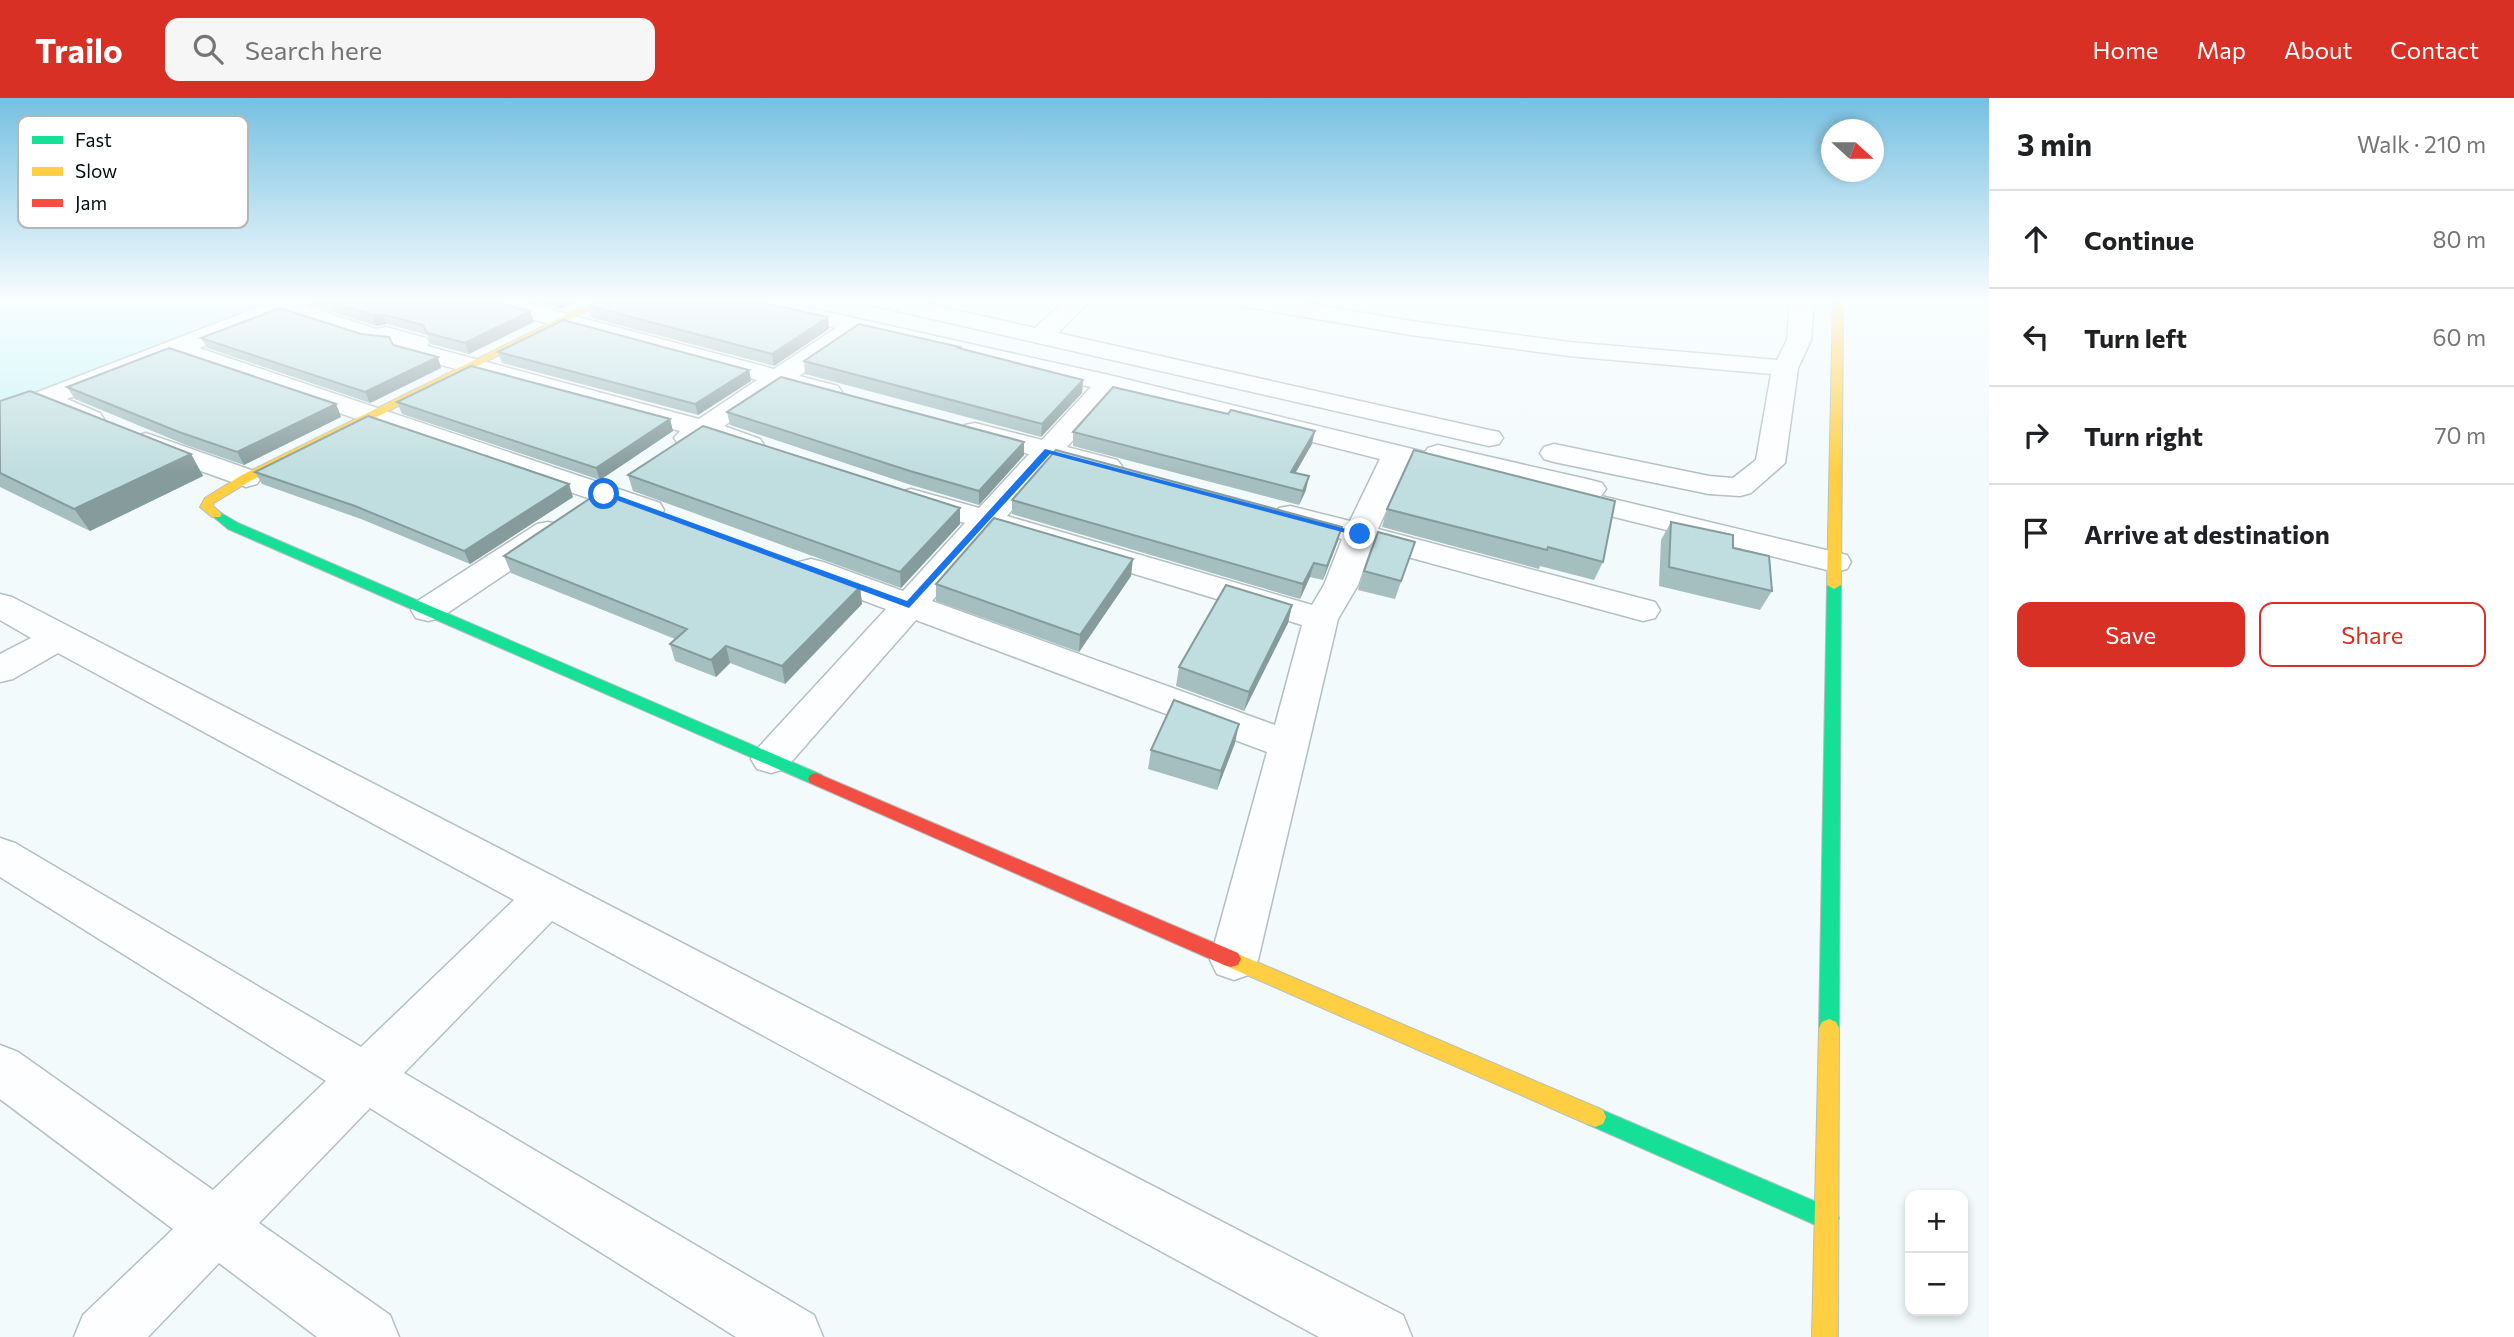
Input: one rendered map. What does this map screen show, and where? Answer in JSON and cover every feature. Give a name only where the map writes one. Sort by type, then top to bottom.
[{"type":"street","points":[[150,358],[33,403],[117,430],[246,478]]},
{"type":"street","points":[[204,358],[681,521]]},
{"type":"street","points":[[444,358],[702,428],[781,456]]},
{"type":"street","points":[[490,358],[371,414],[246,478],[209,501],[206,507],[233,526],[1827,1218]]},
{"type":"street","points":[[703,358],[859,400]]},
{"type":"street","points":[[670,450],[808,358]]},
{"type":"street","points":[[997,358],[1397,454],[1835,553]]},
{"type":"street","points":[[1030,358],[1835,553]]},
{"type":"street","points":[[1136,358],[1523,446],[1709,485],[1740,487],[1770,463],[1786,368],[1791,358]]},
{"type":"street","points":[[1670,358],[1786,368]]},
{"type":"street","points":[[1825,1337],[1837,358]]},
{"type":"street","points":[[771,759],[1109,383]]},
{"type":"street","points":[[953,425],[1139,475]]},
{"type":"street","points":[[1234,960],[1321,620],[1341,585],[1360,534],[1397,454]]},
{"type":"street","points":[[428,610],[637,472]]},
{"type":"street","points":[[886,490],[1138,563],[1321,620]]},
{"type":"street","points":[[1269,510],[1643,610]]},
{"type":"street","points":[[782,559],[1289,745]]},
{"type":"street","points":[[0,605],[1381,1337]]},
{"type":"street","points":[[0,670],[58,638]]},
{"type":"street","points":[[0,855],[792,1337]]},
{"type":"street","points":[[106,1337],[547,896]]},
{"type":"street","points":[[0,1069],[368,1337]]},
{"type":"shaded area","points":[[0,358],[140,358],[0,411]]},
{"type":"building","points":[[143,358],[198,358],[336,404],[237,452],[67,387]]},
{"type":"building","points":[[261,358],[436,358],[365,392]]},
{"type":"building","points":[[520,358],[704,358],[749,370],[695,404]]},
{"type":"building","points":[[809,358],[996,358],[1083,380],[1042,424],[804,361]]},
{"type":"building","points":[[471,366],[670,419],[596,468],[397,402]]},
{"type":"building","points":[[781,377],[1024,442],[979,491],[727,412]]},
{"type":"building","points":[[1113,387],[1228,414],[1231,410],[1315,431],[1291,472],[1309,476],[1303,491],[1073,432]]},
{"type":"building","points":[[30,391],[191,454],[74,509],[0,473],[0,401]]},
{"type":"building","points":[[368,416],[569,484],[464,551],[355,506],[255,472]]},
{"type":"building","points":[[703,426],[960,508],[900,572],[628,475]]},
{"type":"building","points":[[1056,450],[1342,527],[1327,566],[1314,563],[1303,584],[1012,500]]},
{"type":"building","points":[[1414,450],[1615,501],[1603,562],[1387,509]]},
{"type":"building","points":[[601,491],[860,587],[782,666],[726,646],[711,660],[670,644],[687,629],[504,556]]},
{"type":"building","points":[[994,518],[1133,559],[1080,635],[936,584]]},
{"type":"building","points":[[1671,522],[1733,535],[1733,548],[1769,556],[1772,591],[1669,567]]},
{"type":"building","points":[[1378,532],[1415,542],[1401,581],[1364,571]]},
{"type":"building","points":[[1226,585],[1292,605],[1249,692],[1179,667]]},
{"type":"building","points":[[1174,700],[1239,724],[1221,771],[1151,750]]},
{"type":"traffic: fast","points":[[216,514],[233,526],[816,779]]},
{"type":"traffic: fast","points":[[1829,1028],[1834,585]]},
{"type":"traffic: fast","points":[[1595,1117],[1827,1218]]},
{"type":"traffic: slow","points":[[216,514],[206,507],[209,501],[246,478],[487,358]]},
{"type":"traffic: slow","points":[[1834,585],[1837,358]]},
{"type":"traffic: slow","points":[[1231,959],[1595,1117]]},
{"type":"traffic: slow","points":[[1825,1337],[1829,1028]]},
{"type":"traffic: jam","points":[[816,779],[1231,959]]},
{"type":"route","points":[[604,494],[909,605],[1048,450],[1360,534]]}]
